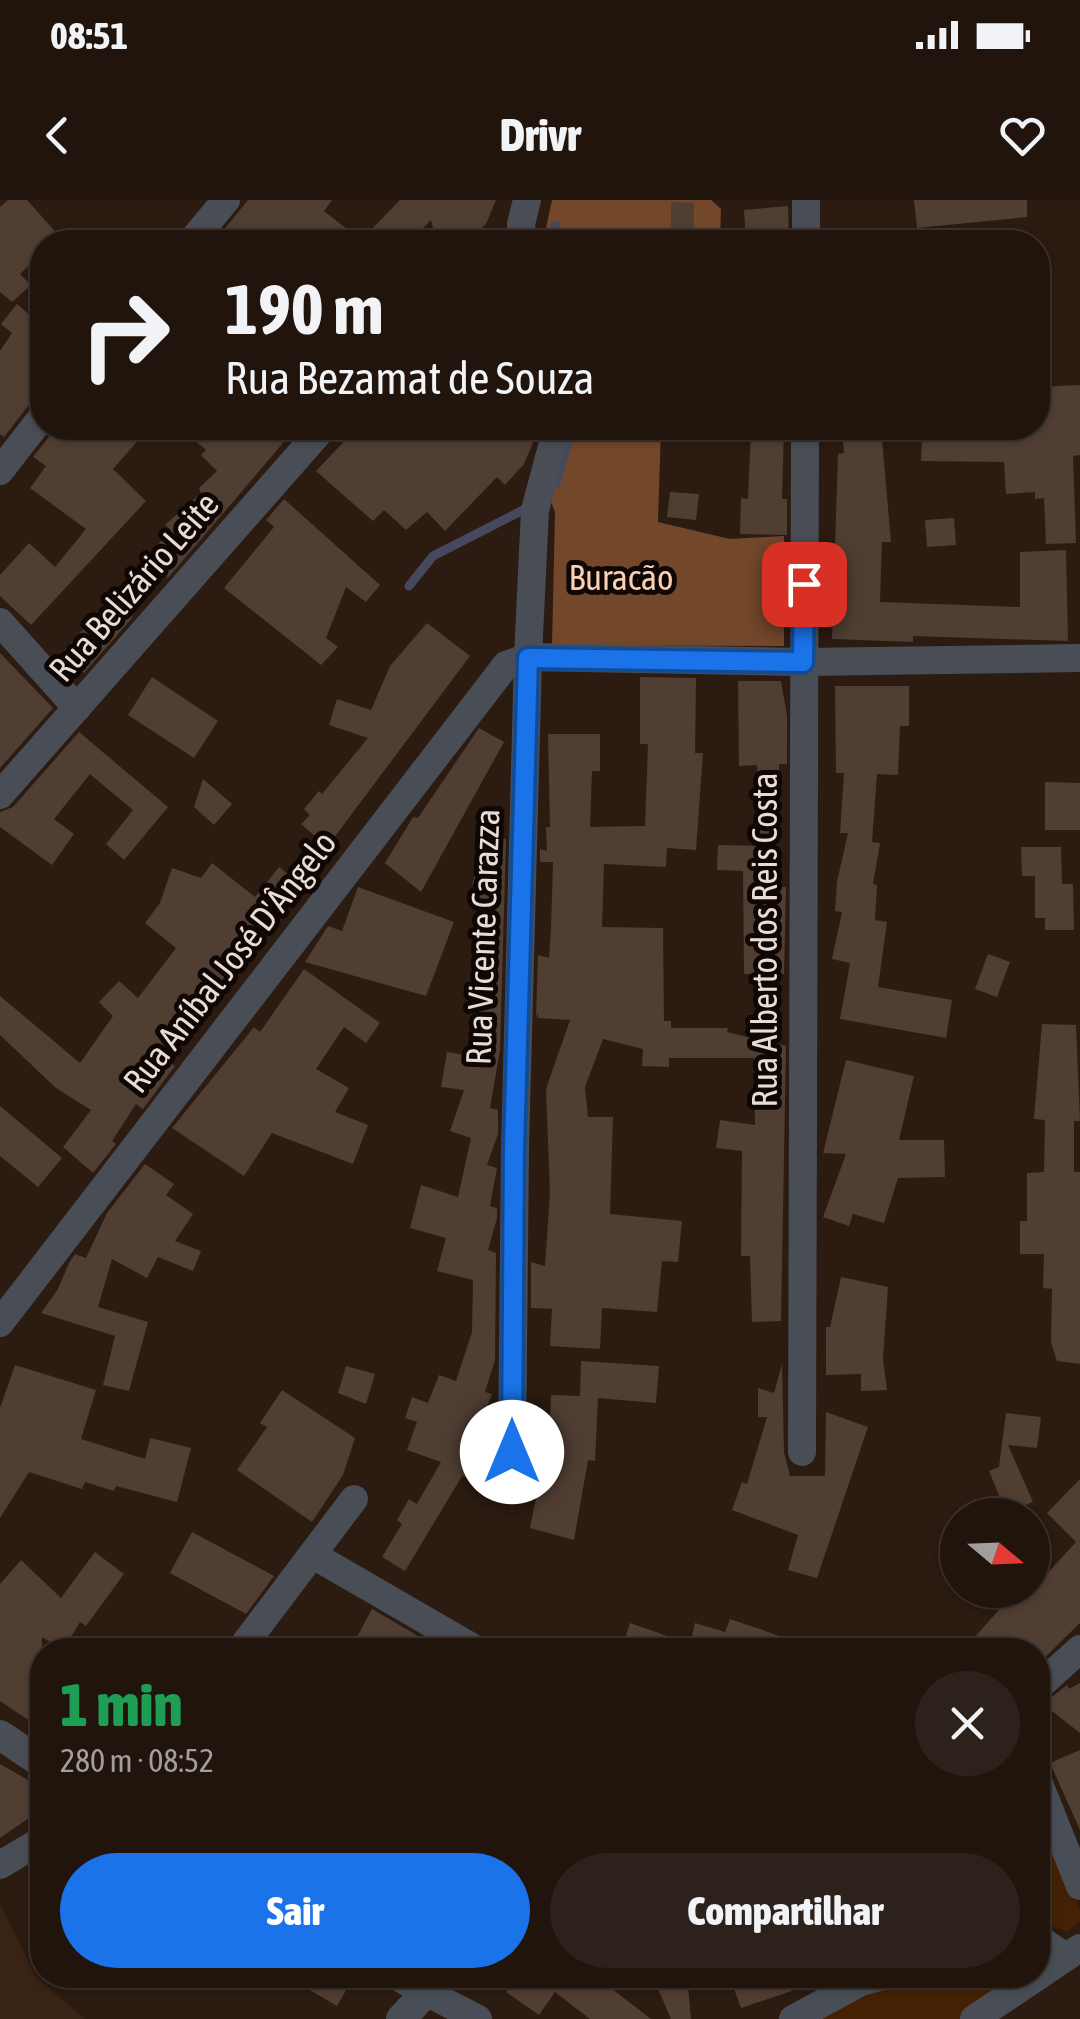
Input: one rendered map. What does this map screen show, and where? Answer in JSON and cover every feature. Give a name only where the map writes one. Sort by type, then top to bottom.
[{"type":"street","points":[[201,230],[226,200]]},
{"type":"street","points":[[806,200],[806,230]]},
{"type":"street","points":[[0,470],[30,432]]},
{"type":"street","name":"Rua Belizário Leite","points":[[0,795],[312,440]]},
{"type":"street","name":"Rua Vicente Carazza","points":[[512,1452],[514,1148],[528,658],[535,510],[553,440]]},
{"type":"street","name":"Rua Alberto dos Reis Costa","points":[[802,1452],[805,440]]},
{"type":"street","points":[[0,622],[77,708]]},
{"type":"street","points":[[528,658],[803,662],[1080,658]]},
{"type":"street","name":"Rua Aníbal José D'Ângelo","points":[[0,1322],[506,665],[528,658]]},
{"type":"street","points":[[249,1638],[354,1499]]},
{"type":"street","points":[[313,1555],[456,1638]]},
{"type":"street","points":[[1050,1676],[1080,1650]]},
{"type":"street","points":[[0,1735],[30,1755]]},
{"type":"street","points":[[1050,1811],[1080,1886]]},
{"type":"street","points":[[0,1865],[30,1847]]},
{"type":"street","points":[[419,1988],[478,2019]]},
{"type":"street","points":[[793,2019],[851,1988]]},
{"type":"street","points":[[974,2019],[1017,1988]]},
{"type":"street","points":[[401,2019],[426,1992]]},
{"type":"shaded area","points":[[1050,1845],[1080,1909],[1080,1921],[1067,1932],[1050,1926]]},
{"type":"shaded area","points":[[0,1904],[30,1965],[30,1988],[49,1988],[85,2019],[0,2019]]},
{"type":"shaded area","points":[[872,1988],[1004,1988],[964,2019],[795,2019]]},
{"type":"green space","points":[[552,200],[711,200],[721,209],[720,230],[546,230]]},
{"type":"green space","name":"Buracão","points":[[564,440],[661,440],[658,522],[730,539],[784,536],[784,646],[552,645],[555,512],[550,499]]},
{"type":"building","points":[[8,200],[27,200],[54,230],[30,230],[30,264],[20,274],[30,286],[12,302],[0,292],[0,207]]},
{"type":"building","points":[[248,200],[332,200],[324,211],[348,230],[224,230]]},
{"type":"building","points":[[400,200],[496,200],[480,230],[434,230],[431,220],[421,230],[371,230]]},
{"type":"building","points":[[914,200],[1027,200],[1027,217],[917,228]]},
{"type":"building","points":[[671,202],[694,203],[694,230],[671,230]]},
{"type":"building","points":[[788,206],[789,230],[745,230],[744,210]]},
{"type":"building","points":[[17,304],[30,315],[30,405],[4,437],[0,434],[0,351],[12,333],[1,324]]},
{"type":"building","points":[[1080,385],[1080,455],[1073,456],[1076,543],[1046,544],[1044,498],[1035,499],[1035,492],[1006,494],[1004,462],[921,461],[922,440],[1050,440],[1050,386]]},
{"type":"building","points":[[46,440],[138,440],[113,469],[146,501],[31,625],[0,596],[0,575],[29,543],[55,567],[86,529],[30,488],[46,466],[33,457]]},
{"type":"building","points":[[194,440],[283,443],[168,578],[145,559],[171,530],[165,525],[201,493],[199,488],[217,471],[201,455],[206,450]]},
{"type":"building","points":[[346,440],[534,440],[524,464],[505,485],[497,477],[445,531],[427,512],[406,530],[384,510],[373,521],[316,471]]},
{"type":"building","points":[[750,440],[784,440],[782,499],[787,499],[787,535],[740,534],[741,498],[748,499]]},
{"type":"building","points":[[843,440],[882,440],[891,542],[882,542],[880,602],[1020,607],[1020,552],[1066,550],[1068,641],[913,636],[913,642],[832,639],[838,454],[844,453]]},
{"type":"building","points":[[670,492],[699,494],[696,520],[667,517]]},
{"type":"building","points":[[284,499],[380,585],[366,602],[346,587],[326,638],[338,647],[321,665],[224,588],[274,527],[266,520]]},
{"type":"building","points":[[954,518],[956,545],[927,547],[925,520]]},
{"type":"building","points":[[143,562],[132,618],[84,673],[62,653]]},
{"type":"building","points":[[427,623],[470,656],[327,847],[301,824],[310,815],[304,809],[319,791],[322,794],[368,738],[329,725],[337,699],[371,710],[390,666]]},
{"type":"building","points":[[0,653],[53,708],[0,768]]},
{"type":"building","points":[[152,677],[218,721],[194,758],[128,715]]},
{"type":"building","points":[[640,677],[696,678],[695,753],[703,753],[696,850],[667,848],[666,867],[604,864],[602,927],[663,928],[664,1021],[671,1021],[671,1028],[728,1028],[727,1032],[786,1046],[781,1321],[752,1322],[750,1256],[741,1256],[742,1151],[716,1148],[720,1120],[755,1125],[754,1058],[669,1058],[669,1067],[642,1066],[643,1049],[603,1039],[585,1087],[588,1117],[613,1117],[610,1214],[682,1221],[678,1262],[662,1261],[657,1312],[602,1308],[600,1349],[550,1346],[552,1309],[531,1308],[531,1262],[545,1266],[550,1193],[546,1089],[570,1020],[538,1018],[538,1012],[536,1018],[538,955],[549,958],[551,929],[553,862],[540,862],[540,849],[547,851],[546,827],[550,827],[548,734],[600,734],[600,771],[592,771],[590,827],[645,826],[648,744],[640,744]]},
{"type":"building","points":[[738,681],[781,681],[787,716],[787,764],[779,764],[781,839],[760,839],[757,765],[739,766]]},
{"type":"building","points":[[835,686],[909,686],[909,726],[900,726],[898,775],[877,774],[872,842],[880,843],[873,884],[877,885],[875,920],[887,922],[878,987],[952,1000],[946,1038],[840,1019],[850,963],[832,959],[842,912],[835,911],[837,882],[848,833],[840,833],[844,773],[836,773]]},
{"type":"building","points":[[479,728],[504,742],[421,892],[385,863],[413,817],[418,818]]},
{"type":"building","points":[[79,732],[168,807],[124,860],[106,844],[133,810],[90,774],[54,819],[74,834],[52,865],[0,827],[0,812],[13,807]]},
{"type":"building","points":[[203,779],[232,804],[214,825],[194,807]]},
{"type":"building","points":[[1045,782],[1080,783],[1080,830],[1045,830]]},
{"type":"building","points":[[489,835],[506,839],[500,1050],[490,1108],[498,1110],[498,1134],[487,1165],[497,1168],[490,1206],[497,1208],[497,1218],[488,1250],[496,1253],[495,1360],[485,1392],[492,1394],[473,1445],[495,1452],[496,1460],[488,1484],[462,1476],[405,1571],[382,1557],[402,1524],[397,1520],[409,1499],[417,1504],[441,1462],[407,1450],[417,1422],[405,1418],[412,1397],[428,1403],[439,1375],[456,1381],[472,1332],[473,1280],[437,1271],[446,1238],[410,1228],[421,1185],[458,1197],[471,1138],[450,1131],[464,1090],[441,1087],[447,1052],[471,1056],[480,886],[472,884]]},
{"type":"building","points":[[718,845],[769,846],[767,887],[786,887],[784,974],[744,974],[743,871],[717,870]]},
{"type":"building","points":[[1021,847],[1061,847],[1062,884],[1073,884],[1074,930],[1045,930],[1045,918],[1035,918],[1035,876],[1022,876]]},
{"type":"building","points":[[212,863],[255,897],[279,867],[303,886],[225,991],[213,982],[159,1055],[175,1066],[143,1109],[136,1104],[112,1141],[116,1144],[93,1173],[63,1147],[91,1110],[56,1088],[0,1035],[0,996],[80,1063],[113,1016],[99,1002],[119,981],[138,998],[176,948],[145,923],[160,903],[172,868],[201,878]]},
{"type":"building","points":[[358,887],[454,922],[426,996],[305,962],[328,926],[342,931]]},
{"type":"building","points":[[988,954],[1010,962],[997,997],[975,989]]},
{"type":"building","points":[[304,969],[380,1023],[366,1043],[344,1027],[316,1069],[349,1088],[335,1112],[368,1125],[353,1164],[272,1133],[244,1176],[172,1128],[254,1027],[260,1032]]},
{"type":"building","points":[[1042,1024],[1076,1025],[1080,1121],[1074,1121],[1074,1172],[1080,1172],[1080,1364],[1057,1361],[1051,1342],[1052,1289],[1043,1288],[1044,1254],[1020,1254],[1020,1221],[1027,1221],[1027,1173],[1044,1172],[1045,1120],[1034,1119]]},
{"type":"building","points":[[846,1060],[914,1076],[899,1140],[944,1140],[945,1177],[898,1178],[884,1223],[853,1214],[849,1226],[823,1217],[846,1154],[823,1153]]},
{"type":"building","points":[[0,1106],[62,1158],[38,1187],[0,1156]]},
{"type":"building","points":[[145,1164],[174,1184],[166,1195],[193,1214],[175,1241],[201,1251],[193,1271],[158,1257],[147,1278],[112,1259],[98,1307],[148,1322],[129,1391],[103,1385],[115,1336],[41,1313],[75,1254],[86,1258],[107,1213]]},
{"type":"building","points":[[841,1277],[888,1287],[883,1359],[887,1390],[861,1391],[861,1374],[826,1375],[826,1327],[830,1327]]},
{"type":"building","points":[[581,1361],[659,1366],[656,1403],[598,1398],[595,1461],[588,1460],[574,1540],[530,1528],[544,1459],[548,1459],[551,1395],[580,1396]]},
{"type":"building","points":[[782,1364],[784,1452],[790,1476],[825,1476],[826,1412],[868,1427],[817,1578],[788,1570],[798,1535],[732,1510],[742,1482],[747,1484],[767,1417],[758,1417],[758,1388],[774,1393]]},
{"type":"building","points":[[15,1365],[96,1390],[81,1439],[145,1459],[150,1438],[191,1448],[177,1502],[116,1486],[114,1491],[85,1482],[82,1489],[29,1472],[0,1518],[0,1408]]},
{"type":"building","points":[[346,1366],[375,1374],[366,1404],[338,1393]]},
{"type":"building","points":[[282,1390],[355,1438],[343,1475],[312,1522],[237,1470],[267,1427],[260,1423]]},
{"type":"building","points":[[1006,1413],[1041,1417],[1037,1448],[1008,1445],[1031,1498],[1000,1498],[989,1471],[999,1467]]},
{"type":"building","points":[[1080,1479],[1080,1623],[1050,1652],[1050,1638],[974,1638],[1001,1608],[1050,1608],[1050,1570],[1076,1542],[1050,1516],[1050,1510]]},
{"type":"building","points":[[192,1532],[274,1576],[246,1614],[170,1573]]},
{"type":"building","points":[[95,1552],[124,1574],[86,1626],[80,1622],[70,1638],[30,1638],[30,1721],[0,1701],[0,1584],[21,1560],[61,1598]]},
{"type":"building","points":[[372,1609],[420,1638],[356,1638]]},
{"type":"building","points":[[730,1619],[786,1638],[691,1638],[695,1623],[725,1632]]},
{"type":"building","points":[[630,1623],[673,1638],[625,1638]]},
{"type":"building","points":[[1080,1683],[1080,1733],[1050,1709],[1050,1698],[1067,1685],[1069,1689]]},
{"type":"building","points":[[1080,1750],[1080,1830],[1050,1763]]},
{"type":"building","points":[[0,1764],[30,1781],[30,1817],[0,1838]]},
{"type":"building","points":[[306,1988],[347,1988],[337,2006]]},
{"type":"building","points":[[509,1988],[611,1988],[651,2019],[590,2019],[555,1992],[539,2015],[506,1992]]},
{"type":"building","points":[[658,1988],[688,1988],[691,2019],[671,2019]]},
{"type":"building","points":[[734,1988],[800,1988],[741,2008]]},
{"type":"waterway","points":[[554,230],[555,225]]},
{"type":"waterway","points":[[556,483],[569,440]]},
{"type":"waterway","points":[[409,586],[433,556],[531,506]]},
{"type":"route","points":[[512,1452],[514,1148],[528,658],[803,662],[804,584]]}]
